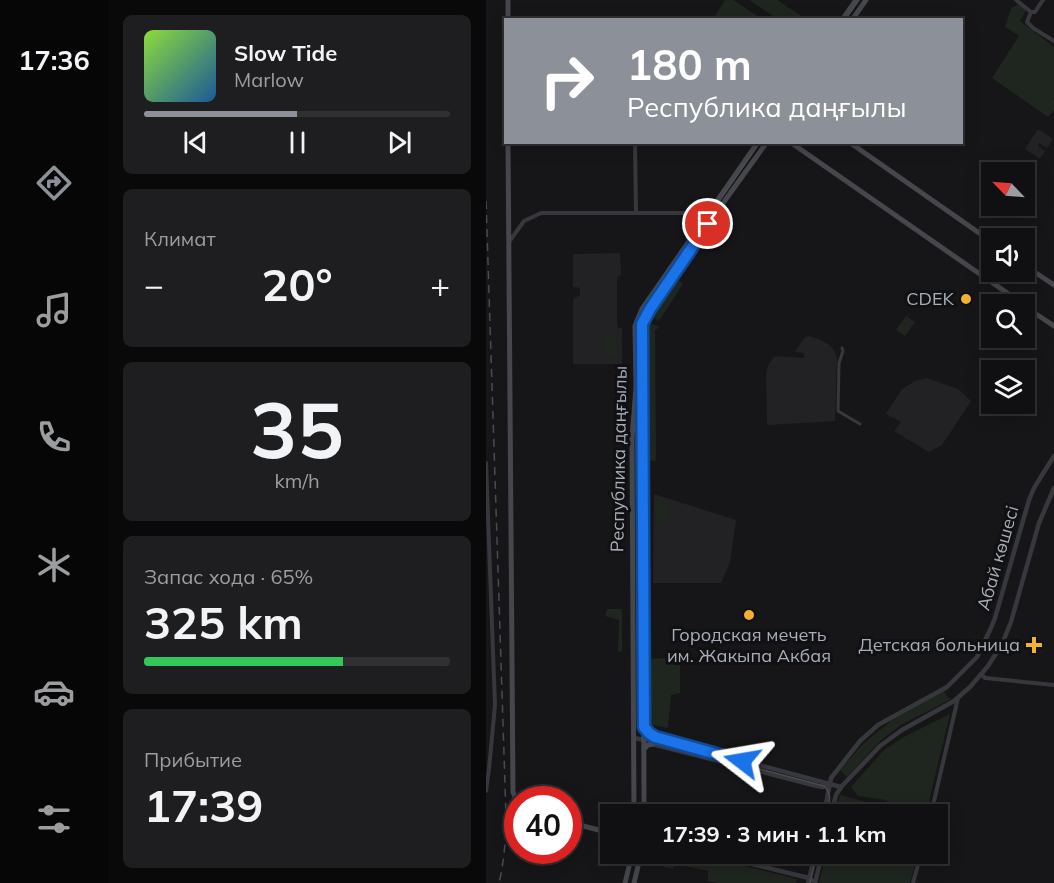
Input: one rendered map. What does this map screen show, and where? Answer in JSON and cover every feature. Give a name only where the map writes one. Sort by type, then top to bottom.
[{"type":"main road","points":[[508,0],[508,18]]},
{"type":"main road","points":[[843,18],[856,0]]},
{"type":"main road","points":[[853,18],[866,0]]},
{"type":"main road","points":[[508,144],[513,786]]},
{"type":"main road","name":"Республика даңғылы","points":[[634,804],[632,438],[636,387],[635,326],[642,309],[757,144]]},
{"type":"main road","name":"Республика даңғылы","points":[[644,804],[642,324],[708,224],[766,144]]},
{"type":"main road","points":[[793,144],[1008,294]]},
{"type":"main road","points":[[852,144],[981,234]]},
{"type":"main road","points":[[1035,272],[1054,285]]},
{"type":"main road","points":[[1035,313],[1054,326]]},
{"type":"main road","points":[[644,727],[655,737]]},
{"type":"main road","points":[[645,749],[648,745],[653,744]]},
{"type":"main road","points":[[582,825],[600,830]]},
{"type":"main road","points":[[625,883],[630,864]]},
{"type":"main road","points":[[634,883],[639,864]]},
{"type":"street","points":[[1016,0],[1031,12]]},
{"type":"street","points":[[1031,12],[1035,12],[1043,0]]},
{"type":"street","points":[[1031,12],[1027,22],[1054,41]]},
{"type":"street","points":[[635,144],[636,213]]},
{"type":"street","points":[[508,243],[524,221],[541,213],[697,213],[704,219]]},
{"type":"street","points":[[842,348],[839,363],[838,411],[860,424]]},
{"type":"street","name":"Абай көшесі","points":[[826,804],[829,783],[837,769],[860,741],[879,725],[947,687],[977,657],[995,618],[1029,500],[1054,456]]},
{"type":"street","points":[[486,463],[495,705],[486,791]]},
{"type":"street","name":"Абай көшесі","points":[[834,804],[841,787],[873,752],[890,738],[958,698],[988,666],[1002,644],[1011,622],[1039,523],[1054,488]]},
{"type":"street","points":[[977,657],[988,666]]},
{"type":"street","points":[[981,674],[985,678],[1054,685]]},
{"type":"street","points":[[933,804],[958,698]]},
{"type":"street","points":[[645,740],[655,737],[818,783],[827,796]]},
{"type":"street","points":[[634,738],[841,787]]},
{"type":"street","points":[[818,783],[837,769]]},
{"type":"street","points":[[748,864],[815,882],[820,864]]},
{"type":"street","points":[[808,880],[812,864]]},
{"type":"street","points":[[913,883],[918,864]]},
{"type":"shaded area","points":[[725,0],[733,0],[760,18],[714,18]]},
{"type":"shaded area","points":[[749,0],[777,0],[804,18],[776,18]]},
{"type":"shaded area","points":[[1020,4],[1026,10],[1020,21],[1054,47],[1054,110],[1048,117],[992,78],[1019,36],[1005,27],[1011,8]]},
{"type":"shaded area","points":[[1038,129],[1053,139],[1047,148],[1039,143],[1038,146],[1045,151],[1040,159],[1025,149]]},
{"type":"shaded area","points":[[620,253],[621,275],[618,276],[617,282],[617,321],[618,328],[622,328],[622,364],[573,364],[573,299],[580,295],[580,288],[573,287],[573,254]]},
{"type":"shaded area","points":[[676,277],[683,284],[659,321],[653,316],[654,309]]},
{"type":"shaded area","points":[[906,316],[915,322],[905,336],[896,330]]},
{"type":"shaded area","points":[[649,323],[660,327],[655,330],[656,461],[648,460],[647,436],[650,436],[650,423],[648,422],[646,328]]},
{"type":"shaded area","points":[[606,334],[616,334],[617,356],[615,357],[605,356]]},
{"type":"shaded area","points":[[808,336],[828,344],[837,357],[835,421],[767,425],[766,373],[769,364],[775,356],[804,358],[804,353],[795,352],[804,338]]},
{"type":"shaded area","points":[[927,378],[958,389],[971,401],[942,445],[929,452],[894,431],[901,422],[886,414],[902,389],[915,381]]},
{"type":"shaded area","points":[[654,494],[736,520],[730,562],[721,583],[653,583]]},
{"type":"shaded area","points":[[658,500],[668,501],[667,524],[657,523],[656,502]]},
{"type":"shaded area","points":[[607,609],[622,609],[622,652],[618,651],[619,620],[605,616]]},
{"type":"shaded area","points":[[666,658],[680,662],[680,693],[671,695],[668,728],[648,724],[648,659]]},
{"type":"shaded area","points":[[944,691],[951,699],[901,725],[880,741],[847,777],[840,770],[864,743],[891,721]]},
{"type":"shaded area","points":[[950,714],[928,804],[891,804],[886,800],[858,796],[851,787],[885,749]]},
{"type":"shaded area","points":[[840,795],[874,804],[838,804]]},
{"type":"shaded area","points":[[664,864],[675,864],[673,869],[664,867]]},
{"type":"shaded area","points":[[675,864],[737,864],[797,879],[796,883],[718,883],[708,881],[708,871]]},
{"type":"shaded area","points":[[824,864],[915,864],[910,883],[819,883]]},
{"type":"tram line","points":[[846,18],[859,0]]},
{"type":"tram line","points":[[759,144],[643,312],[638,327],[639,720],[644,735],[654,741],[824,786],[829,796],[829,804]]},
{"type":"tram line","points":[[810,883],[815,864]]},
{"type":"railway","points":[[486,201],[506,816],[499,883]]},
{"type":"place","name":"CDEK","points":[[966,299]]},
{"type":"place","name":"Городская мечеть им. Жакыпа Акбая","points":[[749,615]]},
{"type":"place","name":"Детская больница","points":[[1034,645]]},
{"type":"route","points":[[708,224],[642,324],[644,727],[655,737],[742,761]]}]
